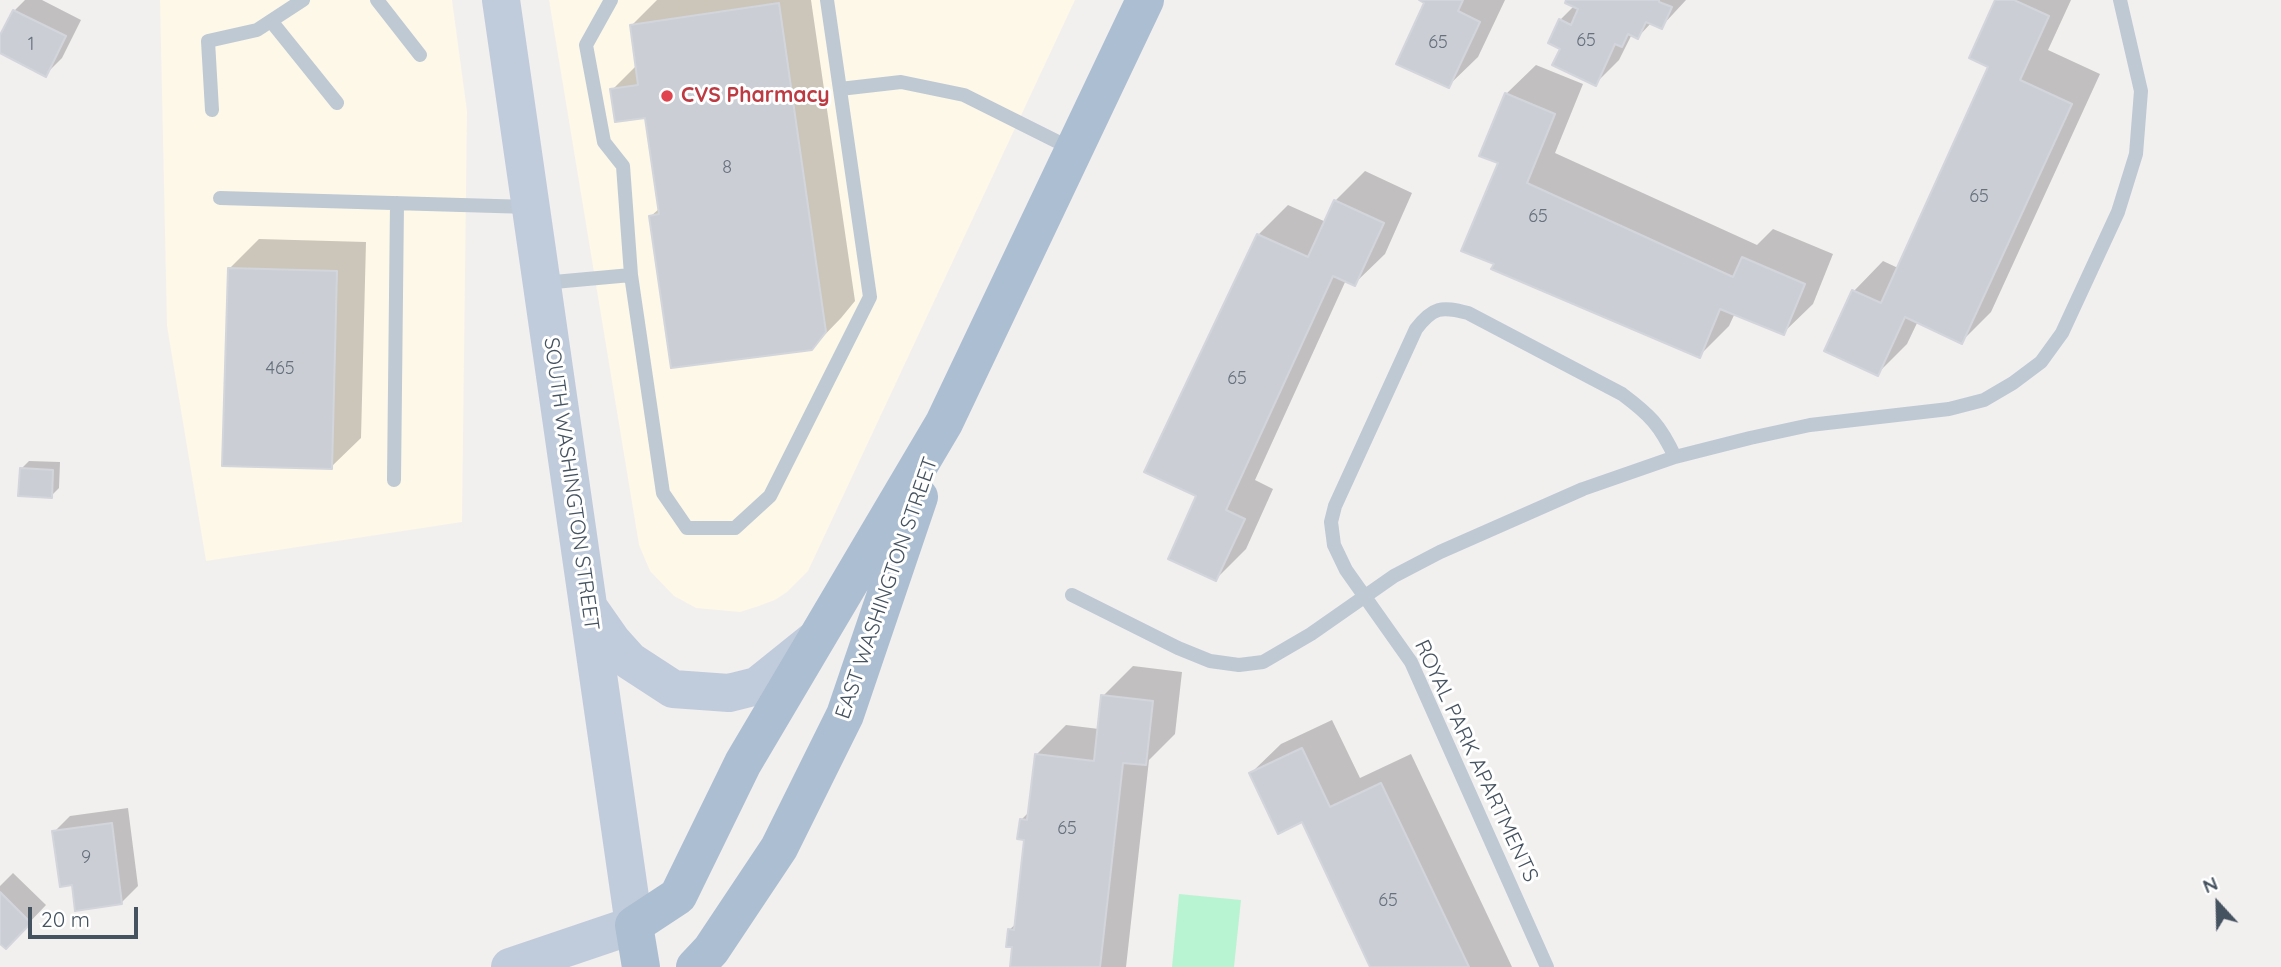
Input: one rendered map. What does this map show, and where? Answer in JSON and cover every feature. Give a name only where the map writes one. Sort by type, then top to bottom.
[{"type":"main road","name":"SOUTH WASHINGTON STREET","points":[[501,0],[641,967]]},
{"type":"main road","name":"EAST WASHINGTON STREET","points":[[635,925],[678,896],[743,763],[944,423],[1145,0]]},
{"type":"main road","name":"EAST WASHINGTON STREET","points":[[695,967],[711,950],[779,848],[845,715],[944,423]]},
{"type":"main road","points":[[589,607],[612,641],[630,661],[649,676],[673,689],[729,693],[757,686],[815,640]]},
{"type":"main road","points":[[510,967],[635,925]]},
{"type":"lane","points":[[212,110],[208,41],[257,30],[303,0]]},
{"type":"lane","points":[[377,0],[420,55]]},
{"type":"lane","points":[[611,0],[586,46],[604,142],[623,166],[631,275],[663,494],[687,528],[735,528],[769,496],[870,297],[827,0]]},
{"type":"lane","points":[[1072,595],[1210,661],[1239,665],[1263,662],[1394,576],[1451,547],[1583,489],[1675,457],[1810,425],[1949,410],[1984,400],[2041,362],[2062,333],[2118,212],[2136,154],[2141,91],[2120,0]]},
{"type":"lane","points":[[271,20],[337,103]]},
{"type":"lane","points":[[840,89],[901,82],[964,95],[1074,150]]},
{"type":"lane","points":[[220,198],[531,207]]},
{"type":"lane","points":[[394,480],[397,203]]},
{"type":"lane","points":[[542,283],[631,275]]},
{"type":"lane","name":"ROYAL PARK APARTMENTS","points":[[1547,967],[1411,662],[1346,570],[1334,545],[1331,522],[1335,506],[1416,329],[1429,313],[1447,308],[1468,313],[1622,394],[1645,411],[1663,431],[1675,457]]},
{"type":"shaded area","points":[[160,0],[452,0],[467,111],[462,522],[206,561],[167,326]]},
{"type":"shaded area","points":[[549,0],[1075,0],[808,571],[787,592],[756,607],[740,612],[696,608],[674,596],[650,571],[639,545]]},
{"type":"green space","points":[[1179,894],[1241,900],[1234,967],[1172,967]]},
{"type":"building","points":[[1419,0],[1463,0],[1458,11],[1480,22],[1449,88],[1396,64],[1424,3]]},
{"type":"building","points":[[1566,0],[1659,0],[1672,7],[1662,29],[1646,22],[1638,39],[1628,34],[1622,47],[1615,44],[1596,86],[1552,65],[1560,49],[1548,43],[1559,19],[1571,25],[1578,9],[1565,3]]},
{"type":"building","points":[[1995,0],[2014,0],[2049,16],[2020,80],[2072,104],[1962,344],[1905,317],[1878,376],[1824,351],[1852,290],[1881,303],[1988,67],[1969,58]]},
{"type":"building","name":"CVS Pharmacy","points":[[779,3],[826,332],[812,350],[671,368],[649,216],[659,214],[645,118],[615,122],[610,89],[638,85],[630,25]]},
{"type":"building","points":[[13,10],[66,36],[46,77],[0,53],[0,35]]},
{"type":"building","points":[[1505,93],[1555,114],[1527,183],[1733,277],[1742,257],[1805,284],[1784,335],[1720,309],[1700,358],[1491,269],[1494,264],[1461,251],[1498,163],[1479,156]]},
{"type":"building","points":[[1334,200],[1384,223],[1355,286],[1333,276],[1226,510],[1245,519],[1216,581],[1168,559],[1196,496],[1144,472],[1257,234],[1308,257]]},
{"type":"building","points":[[228,268],[337,271],[332,469],[222,466]]},
{"type":"building","points":[[20,468],[53,470],[52,498],[18,496]]},
{"type":"building","points":[[1101,695],[1153,701],[1146,765],[1123,763],[1100,967],[1010,967],[1012,947],[1006,947],[1008,929],[1014,930],[1024,840],[1017,839],[1020,819],[1027,820],[1035,754],[1094,761]]},
{"type":"building","points":[[1302,748],[1330,807],[1381,783],[1469,967],[1370,967],[1302,822],[1278,834],[1249,773]]},
{"type":"building","points":[[112,823],[122,904],[75,911],[72,885],[60,887],[52,831]]},
{"type":"building","points":[[0,892],[31,923],[6,949],[0,944]]},
{"type":"place","name":"CVS Pharmacy","points":[[667,96]]}]
